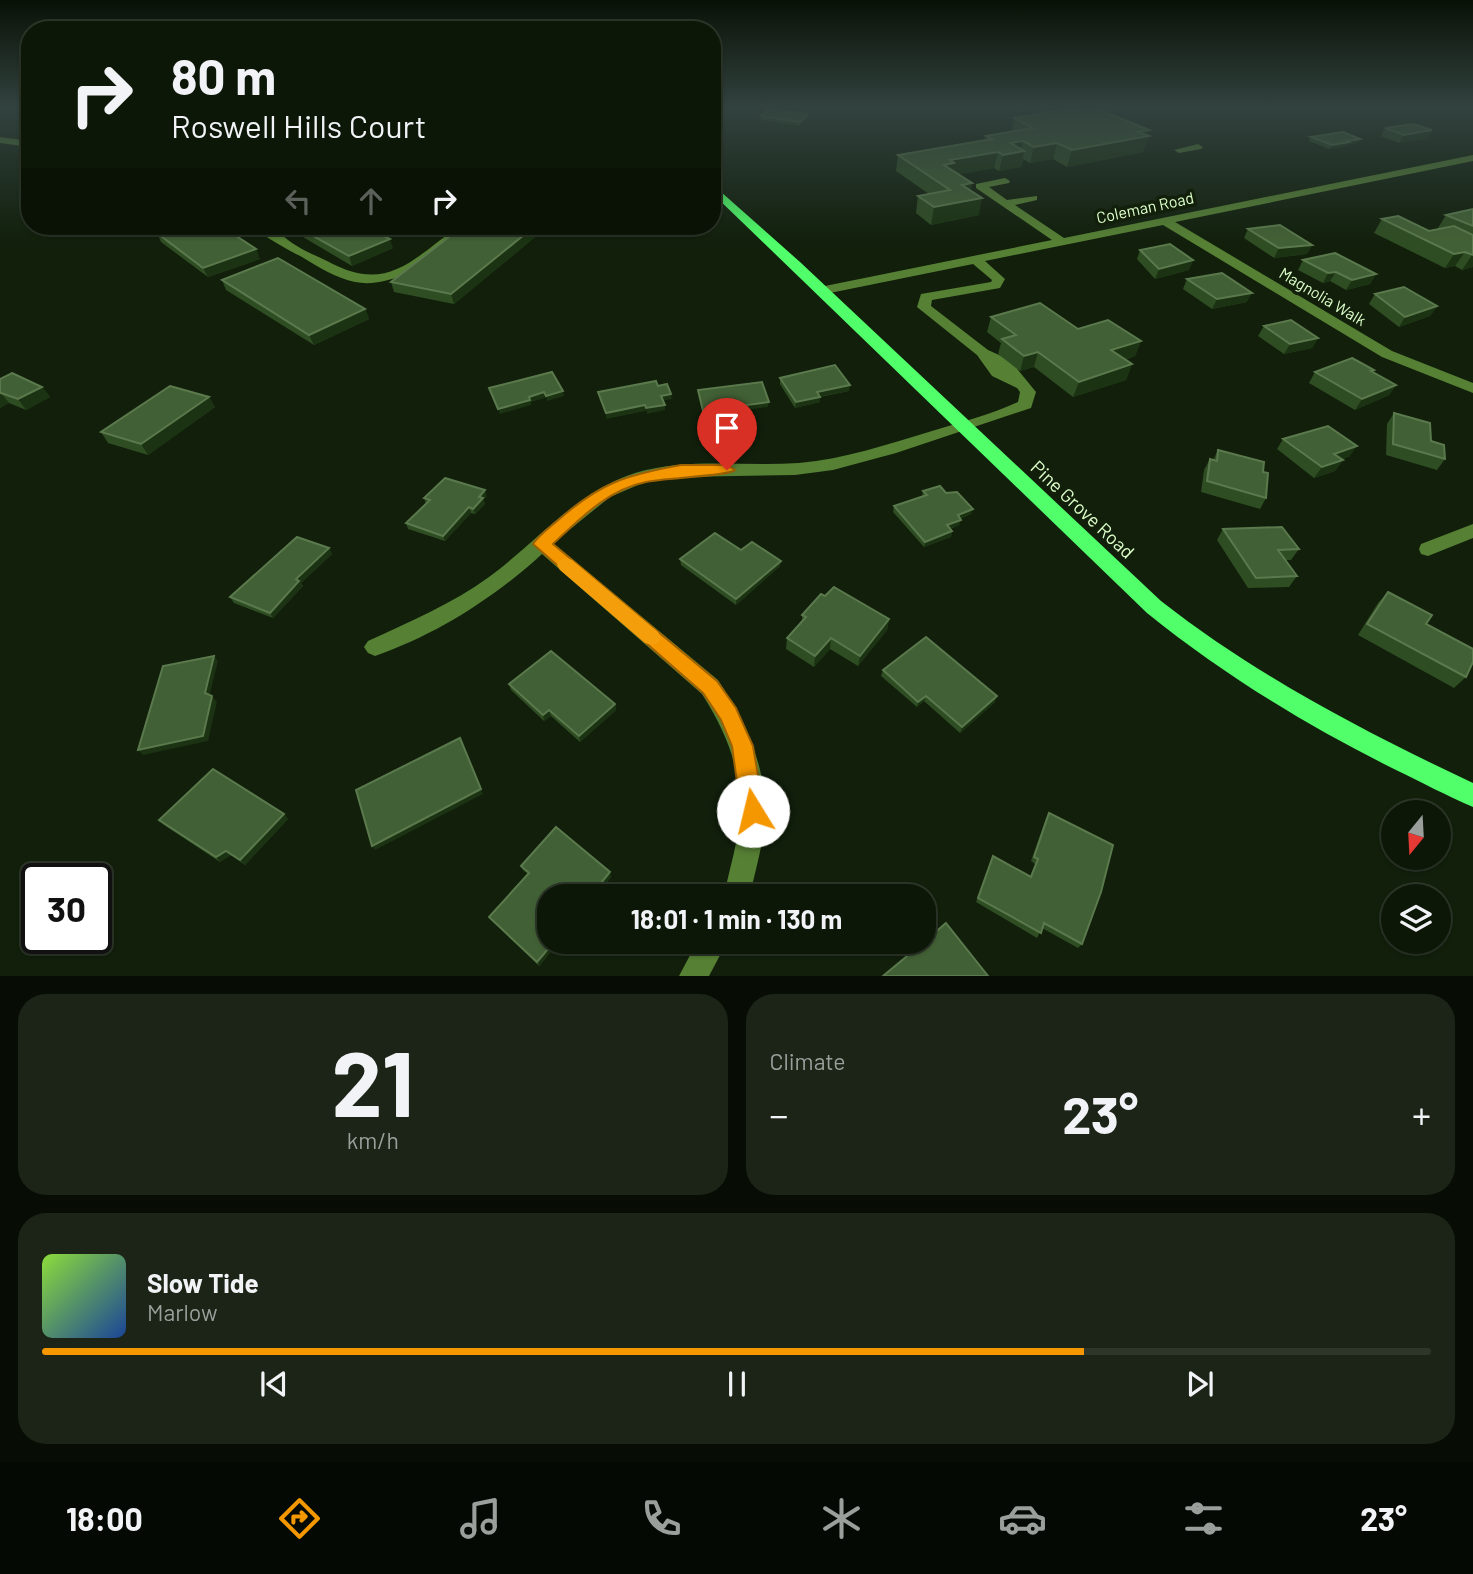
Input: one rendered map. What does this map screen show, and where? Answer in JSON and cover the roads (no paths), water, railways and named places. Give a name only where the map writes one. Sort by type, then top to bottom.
[{"type":"main road","name":"Pine Grove Road","points":[[721,195],[825,290],[963,426],[1155,607],[1239,669],[1369,746],[1473,795]]},
{"type":"street","name":"Coleman Road","points":[[825,290],[1473,158]]},
{"type":"street","points":[[1005,181],[981,186],[1061,241]]},
{"type":"street","points":[[1006,203],[1032,198]]},
{"type":"street","name":"Magnolia Walk","points":[[1163,220],[1387,354],[1473,388]]},
{"type":"street","points":[[275,235],[281,241],[356,279],[388,278],[414,265],[455,235]]},
{"type":"street","points":[[375,647],[425,625],[469,600],[508,573],[591,500],[641,477],[681,471],[830,466],[1025,405],[1028,392],[1020,384],[999,377],[988,366],[983,353],[924,307],[926,298],[995,285],[999,279],[975,259]]},
{"type":"street","points":[[1429,549],[1473,530]]},
{"type":"street","points":[[542,544],[710,687],[728,715],[743,746],[753,811],[739,884]]},
{"type":"street","points":[[693,975],[706,954]]}]
